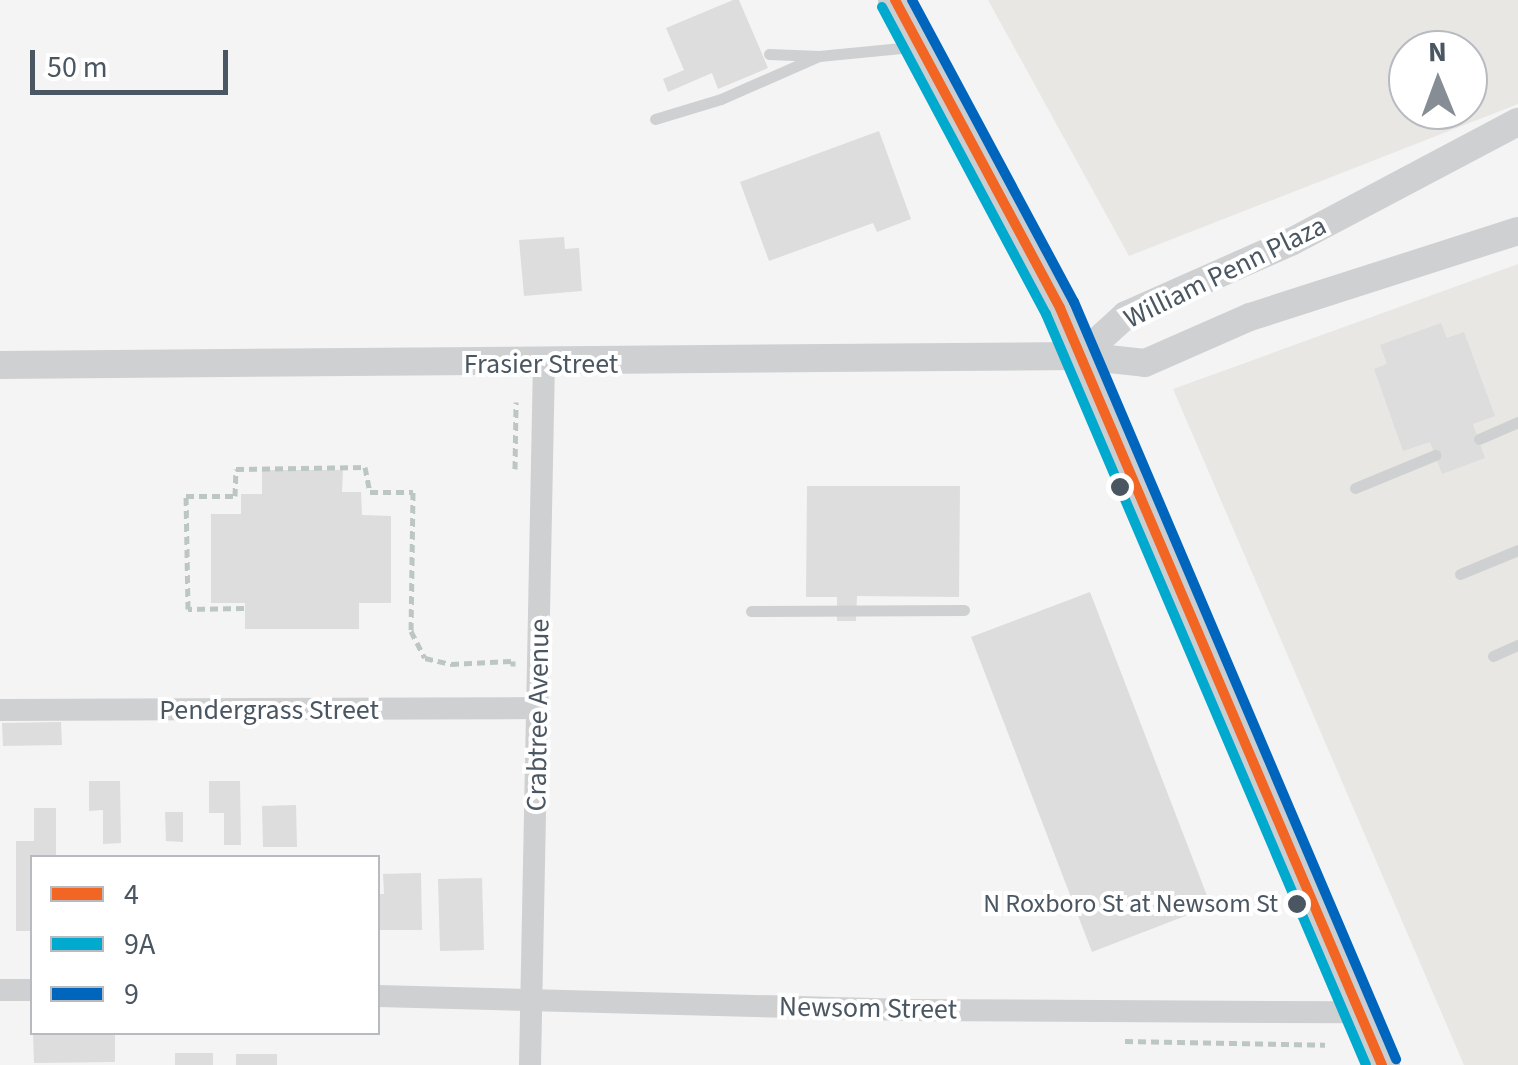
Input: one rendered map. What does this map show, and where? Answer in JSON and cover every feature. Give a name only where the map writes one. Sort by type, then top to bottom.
[{"type":"main road","points":[[895,0],[1081,356],[1382,1065]]},
{"type":"street","name":"William Penn Plaza","points":[[1081,356],[1126,315],[1291,242],[1518,122]]},
{"type":"street","name":"William Penn Plaza","points":[[1081,356],[1145,363],[1250,317],[1518,231]]},
{"type":"street","name":"Frasier Street","points":[[0,366],[544,364],[1081,356]]},
{"type":"street","name":"Crabtree Avenue","points":[[530,1065],[544,364]]},
{"type":"street","name":"Pendergrass Street","points":[[0,710],[538,708]]},
{"type":"street","points":[[0,990],[30,990]]},
{"type":"street","name":"Newsom Street","points":[[380,996],[909,1010],[1359,1012]]},
{"type":"lane","points":[[768,54],[819,56],[922,46]]},
{"type":"lane","points":[[655,120],[721,98],[819,56]]},
{"type":"lane","points":[[1479,438],[1518,422]]},
{"type":"lane","points":[[1355,488],[1435,456]]},
{"type":"lane","points":[[1460,574],[1518,550]]},
{"type":"lane","points":[[751,612],[964,610]]},
{"type":"lane","points":[[1493,656],[1518,645]]},
{"type":"path","points":[[244,608],[188,609],[186,496],[235,496],[236,469],[365,467],[370,492],[413,492],[414,642],[425,658],[451,664],[513,662],[513,709]]},
{"type":"path","points":[[1126,1041],[1325,1045]]},
{"type":"shaded area","points":[[988,0],[1518,0],[1518,104],[1488,116],[1488,30],[1388,30],[1388,130],[1451,130],[1129,256]]},
{"type":"shaded area","points":[[1518,264],[1518,1065],[1464,1065],[1173,389]]},
{"type":"building","points":[[739,0],[768,68],[718,89],[712,73],[668,92],[663,79],[684,70],[666,28]]},
{"type":"building","points":[[879,131],[911,219],[877,232],[873,223],[769,261],[740,182]]},
{"type":"building","points":[[564,237],[565,249],[579,248],[582,291],[524,296],[519,240]]},
{"type":"building","points":[[1441,323],[1447,338],[1464,332],[1495,416],[1473,424],[1485,458],[1442,474],[1430,442],[1403,451],[1374,369],[1387,364],[1380,345]]},
{"type":"building","points":[[262,470],[343,470],[342,492],[361,492],[362,515],[391,516],[391,603],[359,603],[359,629],[245,629],[245,603],[211,603],[211,514],[241,514],[241,494],[262,494]]},
{"type":"building","points":[[807,486],[960,486],[959,597],[857,596],[856,621],[837,621],[837,597],[806,597]]},
{"type":"building","points":[[1090,592],[1211,906],[1092,952],[971,637]]},
{"type":"building","points":[[61,722],[62,745],[3,746],[2,723]]},
{"type":"building","points":[[89,781],[120,781],[121,843],[103,844],[103,810],[89,811]]},
{"type":"building","points":[[209,781],[240,781],[241,845],[224,845],[224,813],[209,813]]},
{"type":"building","points":[[296,805],[297,847],[263,847],[262,806]]},
{"type":"building","points":[[34,808],[56,808],[56,855],[30,855],[30,931],[16,931],[16,841],[34,841]]},
{"type":"building","points":[[165,812],[183,812],[183,842],[166,841]]},
{"type":"building","points":[[421,873],[422,930],[380,930],[383,874]]},
{"type":"building","points":[[482,878],[484,950],[440,951],[438,879]]},
{"type":"building","points":[[33,1035],[115,1035],[115,1062],[34,1063]]},
{"type":"building","points":[[175,1053],[213,1053],[213,1065],[175,1065]]},
{"type":"building","points":[[236,1054],[277,1054],[277,1065],[236,1065]]},
{"type":"transit line","name":"4","points":[[895,0],[1060,308],[1382,1065]]},
{"type":"transit line","name":"9","points":[[912,0],[1074,302],[1396,1059]]},
{"type":"transit line","name":"9A","points":[[882,7],[1046,314],[1366,1065]]},
{"type":"place","name":"N Roxboro St at Newsom St","points":[[1297,904]]}]
